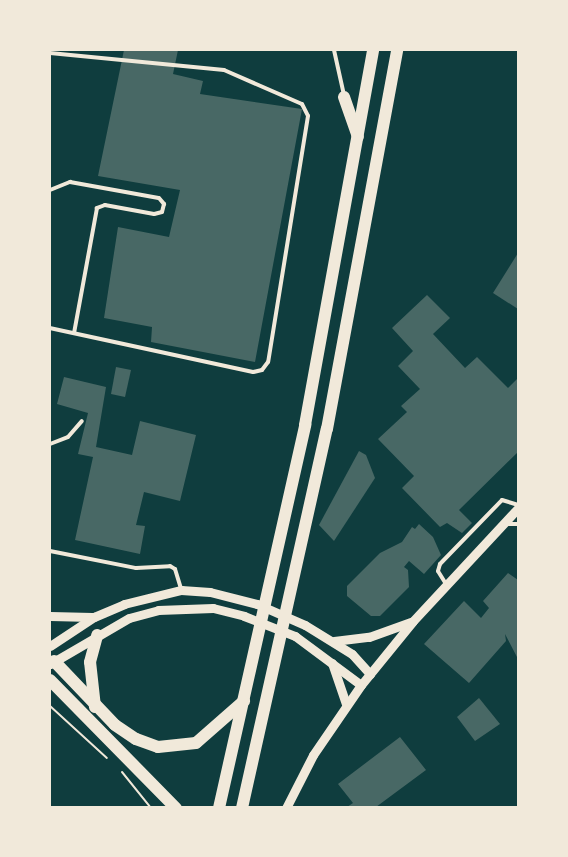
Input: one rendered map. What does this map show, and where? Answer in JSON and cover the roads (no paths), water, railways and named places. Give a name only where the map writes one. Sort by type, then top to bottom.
[{"type":"highway","points":[[219,807],[270,584],[359,138],[373,50]]},
{"type":"highway","points":[[242,807],[327,429],[396,50]]},
{"type":"highway","points":[[344,97],[359,138]]},
{"type":"highway","points":[[95,707],[90,662],[97,635]]},
{"type":"highway","points":[[51,660],[95,707],[136,739],[158,747],[179,748],[196,743],[212,732],[244,700]]},
{"type":"highway","points":[[50,680],[67,700],[176,807]]},
{"type":"highway","points":[[50,698],[67,700]]},
{"type":"street","points":[[286,807],[313,755],[346,704],[413,621],[519,507]]},
{"type":"street","points":[[50,646],[94,617],[153,594],[181,590],[210,592],[257,604],[334,641],[370,674]]},
{"type":"street","points":[[51,660],[129,618],[158,610],[213,608],[244,616],[295,636],[361,685]]},
{"type":"street","points":[[50,616],[94,617]]},
{"type":"street","points":[[334,641],[369,637],[413,621]]},
{"type":"street","points":[[331,661],[346,704]]},
{"type":"lane","points":[[334,50],[344,97]]},
{"type":"lane","points":[[50,53],[224,70],[302,104],[308,112],[268,362],[262,370],[253,372],[50,328]]},
{"type":"lane","points":[[50,190],[70,182],[159,198],[164,204],[162,212],[154,214],[105,205],[97,208],[74,333]]},
{"type":"lane","points":[[50,444],[68,438],[82,421]]},
{"type":"lane","points":[[446,585],[438,571],[440,564],[502,500],[519,507]]},
{"type":"lane","points":[[503,525],[519,524]]},
{"type":"lane","points":[[50,551],[136,568],[170,566],[176,569],[181,590]]}]
